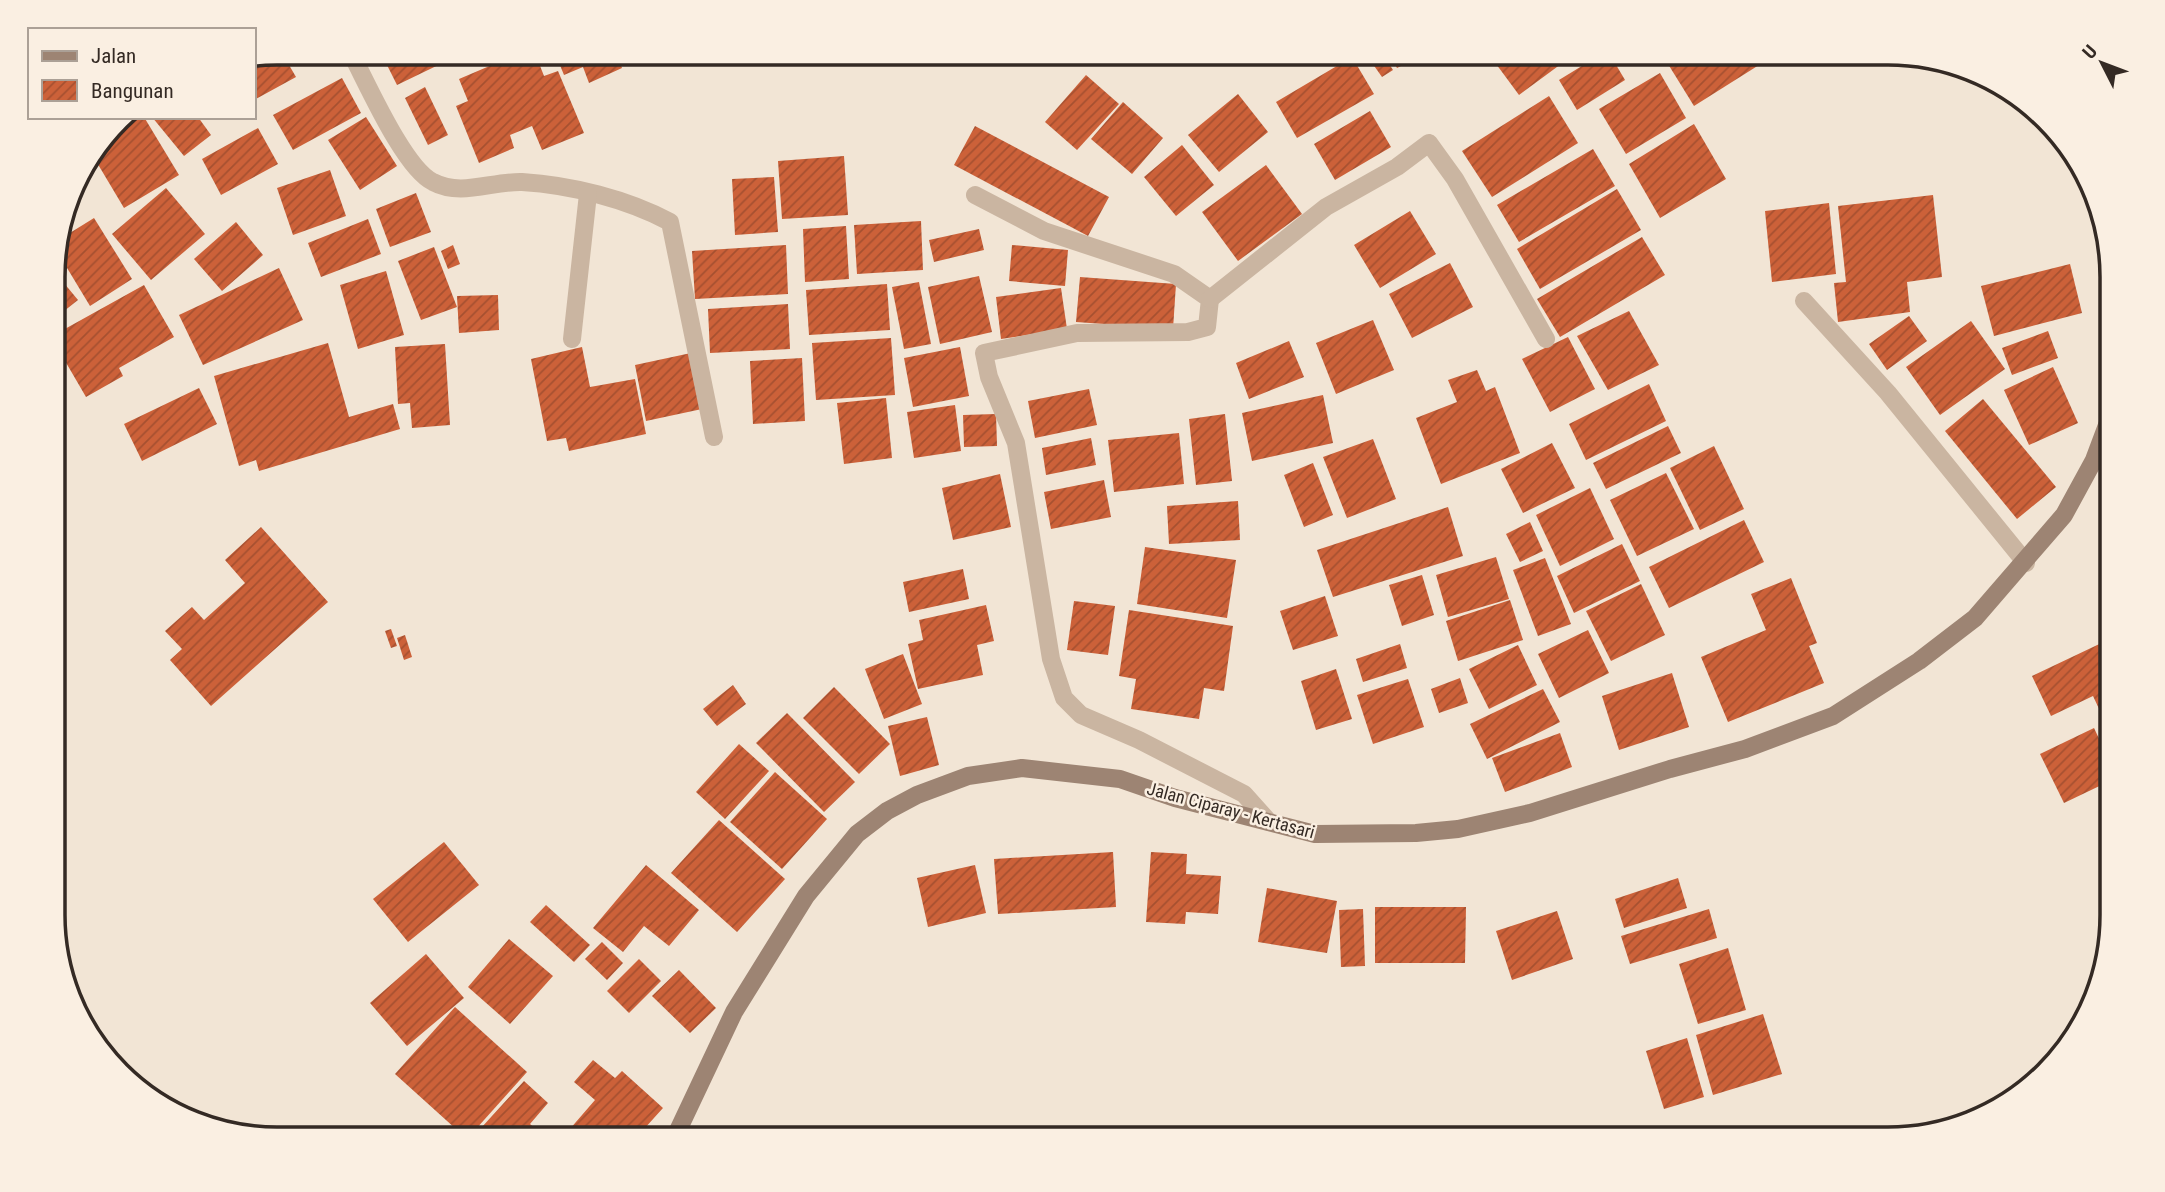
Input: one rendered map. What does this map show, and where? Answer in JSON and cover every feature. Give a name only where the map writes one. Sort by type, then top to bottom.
[{"type":"main road","name":"Jalan Ciparay - Kertasari","points":[[680,1127],[734,1012],[806,896],[857,834],[887,811],[917,795],[968,776],[1033,769],[1120,779],[1175,798],[1222,807],[1315,834],[1359,836],[1458,829],[1530,813],[1670,769],[1745,749],[1833,716],[1919,661],[1975,618],[2026,563],[2064,515],[2100,444]]},
{"type":"street","points":[[358,65],[409,161],[432,182],[458,189],[519,182],[560,186],[645,208],[670,222],[714,437]]},
{"type":"street","points":[[1269,822],[1244,794],[1139,740],[1081,715],[1064,698],[1051,659],[1016,443],[989,377],[984,354],[1077,333],[1188,332],[1207,327],[1210,299],[1326,207],[1397,167],[1429,143],[1455,179],[1546,339]]},
{"type":"street","points":[[572,339],[588,194]]},
{"type":"street","points":[[975,195],[1044,232],[1174,274],[1210,299]]},
{"type":"street","points":[[1804,301],[1888,393],[2026,563]]},
{"type":"building","points":[[289,65],[296,77],[256,99],[256,67]]},
{"type":"building","points":[[387,65],[438,65],[397,85]]},
{"type":"building","points":[[492,65],[540,65],[544,76],[558,71],[584,133],[542,150],[532,126],[510,135],[514,148],[479,163],[456,106],[468,101],[459,79]]},
{"type":"building","points":[[560,65],[621,65],[622,68],[589,83],[583,67],[564,75]]},
{"type":"building","points":[[1338,65],[1357,65],[1374,94],[1297,138],[1276,102]]},
{"type":"building","points":[[1374,65],[1390,65],[1393,70],[1382,77]]},
{"type":"building","points":[[1497,65],[1560,65],[1519,95]]},
{"type":"building","points":[[1583,65],[1616,65],[1625,80],[1577,110],[1559,80]]},
{"type":"building","points":[[1669,65],[1759,65],[1694,106]]},
{"type":"building","points":[[1660,73],[1686,118],[1626,154],[1599,109]]},
{"type":"building","points":[[1086,75],[1119,104],[1077,150],[1045,122]]},
{"type":"building","points":[[342,78],[361,113],[293,150],[273,115]]},
{"type":"building","points":[[425,87],[448,135],[428,145],[405,98]]},
{"type":"building","points":[[1238,94],[1268,132],[1219,172],[1188,135]]},
{"type":"building","points":[[1549,96],[1578,143],[1492,197],[1462,151]]},
{"type":"building","points":[[1123,102],[1163,138],[1132,174],[1091,139]]},
{"type":"building","points":[[1370,111],[1391,147],[1335,180],[1314,144]]},
{"type":"building","points":[[366,117],[397,166],[360,190],[328,140]]},
{"type":"building","points":[[135,119],[145,119],[179,175],[124,208],[98,164],[117,137]]},
{"type":"building","points":[[154,119],[199,119],[211,135],[184,156]]},
{"type":"building","points":[[1694,124],[1726,179],[1660,218],[1629,164]]},
{"type":"building","points":[[975,126],[1109,197],[1088,236],[954,165]]},
{"type":"building","points":[[258,128],[278,164],[221,195],[202,159]]},
{"type":"building","points":[[1182,145],[1214,185],[1176,216],[1144,177]]},
{"type":"building","points":[[1593,149],[1615,186],[1519,242],[1497,205]]},
{"type":"building","points":[[844,156],[848,215],[782,219],[778,161]]},
{"type":"building","points":[[1266,165],[1302,214],[1238,261],[1202,212]]},
{"type":"building","points":[[330,170],[346,216],[293,235],[277,188]]},
{"type":"building","points":[[774,177],[778,232],[735,235],[732,179]]},
{"type":"building","points":[[166,188],[205,234],[151,280],[112,234]]},
{"type":"building","points":[[1617,189],[1641,230],[1540,289],[1517,249]]},
{"type":"building","points":[[416,193],[431,232],[390,247],[376,209]]},
{"type":"building","points":[[1933,195],[1942,277],[1907,282],[1910,312],[1838,322],[1834,283],[1846,282],[1838,206]]},
{"type":"building","points":[[1829,203],[1836,274],[1772,282],[1765,211]]},
{"type":"building","points":[[1410,211],[1436,254],[1380,288],[1354,245]]},
{"type":"building","points":[[94,218],[132,279],[90,306],[65,265],[70,233]]},
{"type":"building","points":[[368,219],[381,254],[321,277],[308,243]]},
{"type":"building","points":[[921,221],[923,270],[857,274],[854,225]]},
{"type":"building","points":[[236,222],[263,255],[222,291],[194,259]]},
{"type":"building","points":[[846,226],[849,279],[805,282],[803,229]]},
{"type":"building","points":[[979,229],[984,250],[934,262],[929,240]]},
{"type":"building","points":[[1642,237],[1665,275],[1560,337],[1537,299]]},
{"type":"building","points":[[453,245],[460,264],[448,269],[441,251]]},
{"type":"building","points":[[786,245],[788,294],[695,299],[692,251]]},
{"type":"building","points":[[1012,245],[1068,250],[1065,286],[1009,281]]},
{"type":"building","points":[[434,247],[457,307],[421,320],[398,261]]},
{"type":"building","points":[[1450,263],[1473,307],[1412,338],[1389,294]]},
{"type":"building","points":[[2070,264],[2082,313],[1994,336],[1981,286]]},
{"type":"building","points":[[279,268],[303,320],[203,365],[179,315]]},
{"type":"building","points":[[386,271],[404,335],[358,349],[340,285]]},
{"type":"building","points":[[979,276],[992,332],[940,344],[928,287]]},
{"type":"building","points":[[1080,277],[1176,284],[1173,329],[1076,322]]},
{"type":"building","points":[[919,282],[931,344],[904,349],[892,287]]},
{"type":"building","points":[[65,284],[78,300],[65,310]]},
{"type":"building","points":[[887,284],[890,330],[809,335],[806,290]]},
{"type":"building","points":[[144,285],[174,337],[119,368],[123,376],[86,397],[65,361],[65,329]]},
{"type":"building","points":[[1061,288],[1067,329],[1001,339],[996,297]]},
{"type":"building","points":[[498,295],[499,330],[459,333],[457,296]]},
{"type":"building","points":[[788,304],[790,349],[710,353],[708,309]]},
{"type":"building","points":[[1629,311],[1659,365],[1608,390],[1577,336]]},
{"type":"building","points":[[1909,316],[1927,341],[1887,370],[1869,344]]},
{"type":"building","points":[[1373,320],[1394,370],[1336,394],[1316,343]]},
{"type":"building","points":[[1971,321],[2005,369],[1940,415],[1906,367]]},
{"type":"building","points":[[2048,331],[2058,358],[2012,375],[2002,348]]},
{"type":"building","points":[[1568,337],[1595,389],[1550,412],[1522,359]]},
{"type":"building","points":[[891,338],[895,395],[816,400],[812,343]]},
{"type":"building","points":[[1289,341],[1304,377],[1249,399],[1236,363]]},
{"type":"building","points":[[328,343],[349,417],[393,404],[400,429],[259,471],[256,460],[239,466],[214,376]]},
{"type":"building","points":[[445,344],[450,425],[412,428],[410,403],[398,404],[395,347]]},
{"type":"building","points":[[582,347],[590,387],[635,379],[646,434],[569,451],[566,438],[547,441],[531,359]]},
{"type":"building","points":[[960,347],[969,396],[913,407],[904,358]]},
{"type":"building","points":[[691,353],[702,409],[646,421],[635,365]]},
{"type":"building","points":[[802,358],[805,421],[753,424],[750,361]]},
{"type":"building","points":[[2053,367],[2078,423],[2029,445],[2004,390]]},
{"type":"building","points":[[1477,370],[1486,391],[1495,387],[1520,453],[1441,484],[1416,418],[1457,402],[1448,380]]},
{"type":"building","points":[[1649,384],[1666,421],[1586,460],[1569,424]]},
{"type":"building","points":[[199,388],[217,424],[142,461],[124,424]]},
{"type":"building","points":[[1089,389],[1097,425],[1035,438],[1028,401]]},
{"type":"building","points":[[1323,395],[1333,443],[1252,461],[1242,413]]},
{"type":"building","points":[[886,398],[892,458],[844,464],[837,403]]},
{"type":"building","points":[[1983,399],[2056,487],[2017,519],[1945,431]]},
{"type":"building","points":[[955,405],[961,451],[914,458],[907,412]]},
{"type":"building","points":[[996,414],[997,446],[964,447],[963,415]]},
{"type":"building","points":[[1225,414],[1232,481],[1196,485],[1189,419]]},
{"type":"building","points":[[1668,426],[1681,453],[1606,489],[1593,463]]},
{"type":"building","points":[[1179,433],[1184,484],[1114,492],[1108,440]]},
{"type":"building","points":[[1091,438],[1096,465],[1046,475],[1042,448]]},
{"type":"building","points":[[1373,439],[1396,499],[1347,518],[1323,457]]},
{"type":"building","points":[[1552,443],[1575,488],[1523,513],[1501,469]]},
{"type":"building","points":[[1714,446],[1744,509],[1700,530],[1670,468]]},
{"type":"building","points":[[1313,463],[1333,515],[1304,527],[1284,475]]},
{"type":"building","points":[[1666,473],[1694,529],[1637,556],[1610,500]]},
{"type":"building","points":[[1000,474],[1011,527],[953,540],[942,488]]},
{"type":"building","points":[[1104,480],[1111,517],[1051,529],[1044,492]]},
{"type":"building","points":[[1590,488],[1614,539],[1560,566],[1536,515]]},
{"type":"building","points":[[1238,501],[1240,540],[1169,544],[1167,506]]},
{"type":"building","points":[[1448,507],[1463,556],[1333,597],[1317,550]]},
{"type":"building","points":[[1744,520],[1764,562],[1669,608],[1649,567]]},
{"type":"building","points":[[1530,522],[1543,551],[1520,562],[1506,534]]},
{"type":"building","points":[[261,527],[328,602],[211,706],[170,660],[182,649],[165,631],[192,607],[204,620],[245,583],[225,560]]},
{"type":"building","points":[[1622,544],[1640,581],[1574,613],[1557,576]]},
{"type":"building","points":[[1145,547],[1236,560],[1227,618],[1137,604]]},
{"type":"building","points":[[1496,557],[1509,599],[1448,617],[1436,575]]},
{"type":"building","points":[[1545,558],[1571,624],[1538,636],[1513,570]]},
{"type":"building","points":[[963,569],[969,599],[909,612],[903,582]]},
{"type":"building","points":[[1422,575],[1434,615],[1402,626],[1389,585]]},
{"type":"building","points":[[1791,578],[1817,643],[1809,646],[1824,683],[1728,722],[1701,657],[1766,630],[1751,594]]},
{"type":"building","points":[[1641,584],[1665,635],[1611,661],[1586,611]]},
{"type":"building","points":[[1325,596],[1338,636],[1293,650],[1280,611]]},
{"type":"building","points":[[1510,600],[1523,640],[1458,661],[1446,621]]},
{"type":"building","points":[[1074,601],[1115,606],[1108,655],[1067,650]]},
{"type":"building","points":[[986,605],[994,641],[977,645],[983,675],[918,689],[908,644],[923,640],[919,620]]},
{"type":"building","points":[[1129,610],[1233,626],[1224,691],[1204,688],[1199,719],[1131,709],[1136,679],[1119,676]]},
{"type":"building","points":[[391,629],[397,646],[391,648],[385,631]]},
{"type":"building","points":[[1588,630],[1609,673],[1559,698],[1538,654]]},
{"type":"building","points":[[405,635],[412,657],[404,660],[397,638]]},
{"type":"building","points":[[1400,644],[1407,668],[1363,682],[1356,659]]},
{"type":"building","points":[[2100,644],[2100,711],[2093,696],[2051,716],[2032,676]]},
{"type":"building","points":[[1518,645],[1537,685],[1489,709],[1469,669]]},
{"type":"building","points":[[903,654],[922,704],[884,719],[865,669]]},
{"type":"building","points":[[1336,669],[1352,719],[1316,730],[1301,681]]},
{"type":"building","points":[[1672,673],[1689,727],[1619,750],[1602,696]]},
{"type":"building","points":[[1460,678],[1468,703],[1439,713],[1431,689]]},
{"type":"building","points":[[1408,679],[1424,727],[1373,744],[1357,695]]},
{"type":"building","points":[[733,685],[746,704],[717,726],[703,709]]},
{"type":"building","points":[[834,687],[890,744],[859,774],[803,718]]},
{"type":"building","points":[[1543,689],[1560,722],[1487,759],[1470,724]]},
{"type":"building","points":[[787,713],[855,782],[824,812],[756,743]]},
{"type":"building","points":[[927,717],[939,765],[900,776],[888,726]]},
{"type":"building","points":[[2094,728],[2100,741],[2100,786],[2064,803],[2040,754]]},
{"type":"building","points":[[1560,733],[1572,767],[1505,792],[1492,758]]},
{"type":"building","points":[[739,744],[769,771],[725,819],[696,792]]},
{"type":"building","points":[[775,772],[827,819],[782,869],[730,822]]},
{"type":"building","points":[[719,820],[785,879],[737,932],[671,873]]},
{"type":"building","points":[[444,842],[479,885],[408,942],[373,899]]},
{"type":"building","points":[[1113,852],[1116,907],[998,914],[994,859]]},
{"type":"building","points":[[1151,852],[1187,854],[1186,874],[1221,876],[1218,914],[1186,912],[1185,924],[1146,922]]},
{"type":"building","points":[[646,865],[699,910],[669,946],[644,926],[623,952],[593,928]]},
{"type":"building","points":[[975,865],[986,913],[928,927],[917,878]]},
{"type":"building","points":[[1678,878],[1687,908],[1624,928],[1615,899]]},
{"type":"building","points":[[1267,888],[1337,901],[1327,953],[1258,942]]},
{"type":"building","points":[[546,905],[590,945],[574,962],[530,922]]},
{"type":"building","points":[[1375,907],[1466,907],[1465,963],[1375,963]]},
{"type":"building","points":[[1363,909],[1365,966],[1341,967],[1339,910]]},
{"type":"building","points":[[1709,909],[1717,938],[1630,964],[1621,936]]},
{"type":"building","points":[[1557,911],[1573,959],[1512,980],[1496,931]]},
{"type":"building","points":[[509,939],[553,976],[510,1024],[468,987]]},
{"type":"building","points":[[602,942],[623,963],[607,980],[585,959]]},
{"type":"building","points":[[1728,948],[1746,1010],[1698,1024],[1679,964]]},
{"type":"building","points":[[426,954],[464,998],[407,1046],[370,1003]]},
{"type":"building","points":[[639,959],[661,981],[629,1013],[607,991]]},
{"type":"building","points":[[679,970],[716,1008],[690,1033],[652,996]]},
{"type":"building","points":[[455,1007],[527,1072],[478,1127],[454,1127],[395,1074]]},
{"type":"building","points":[[1763,1014],[1782,1074],[1713,1095],[1696,1035]]},
{"type":"building","points":[[1687,1038],[1704,1097],[1664,1109],[1646,1051]]},
{"type":"building","points":[[593,1060],[615,1078],[622,1071],[663,1108],[646,1127],[572,1127],[595,1100],[574,1082]]},
{"type":"building","points":[[524,1081],[548,1103],[530,1124],[533,1127],[482,1127]]}]
